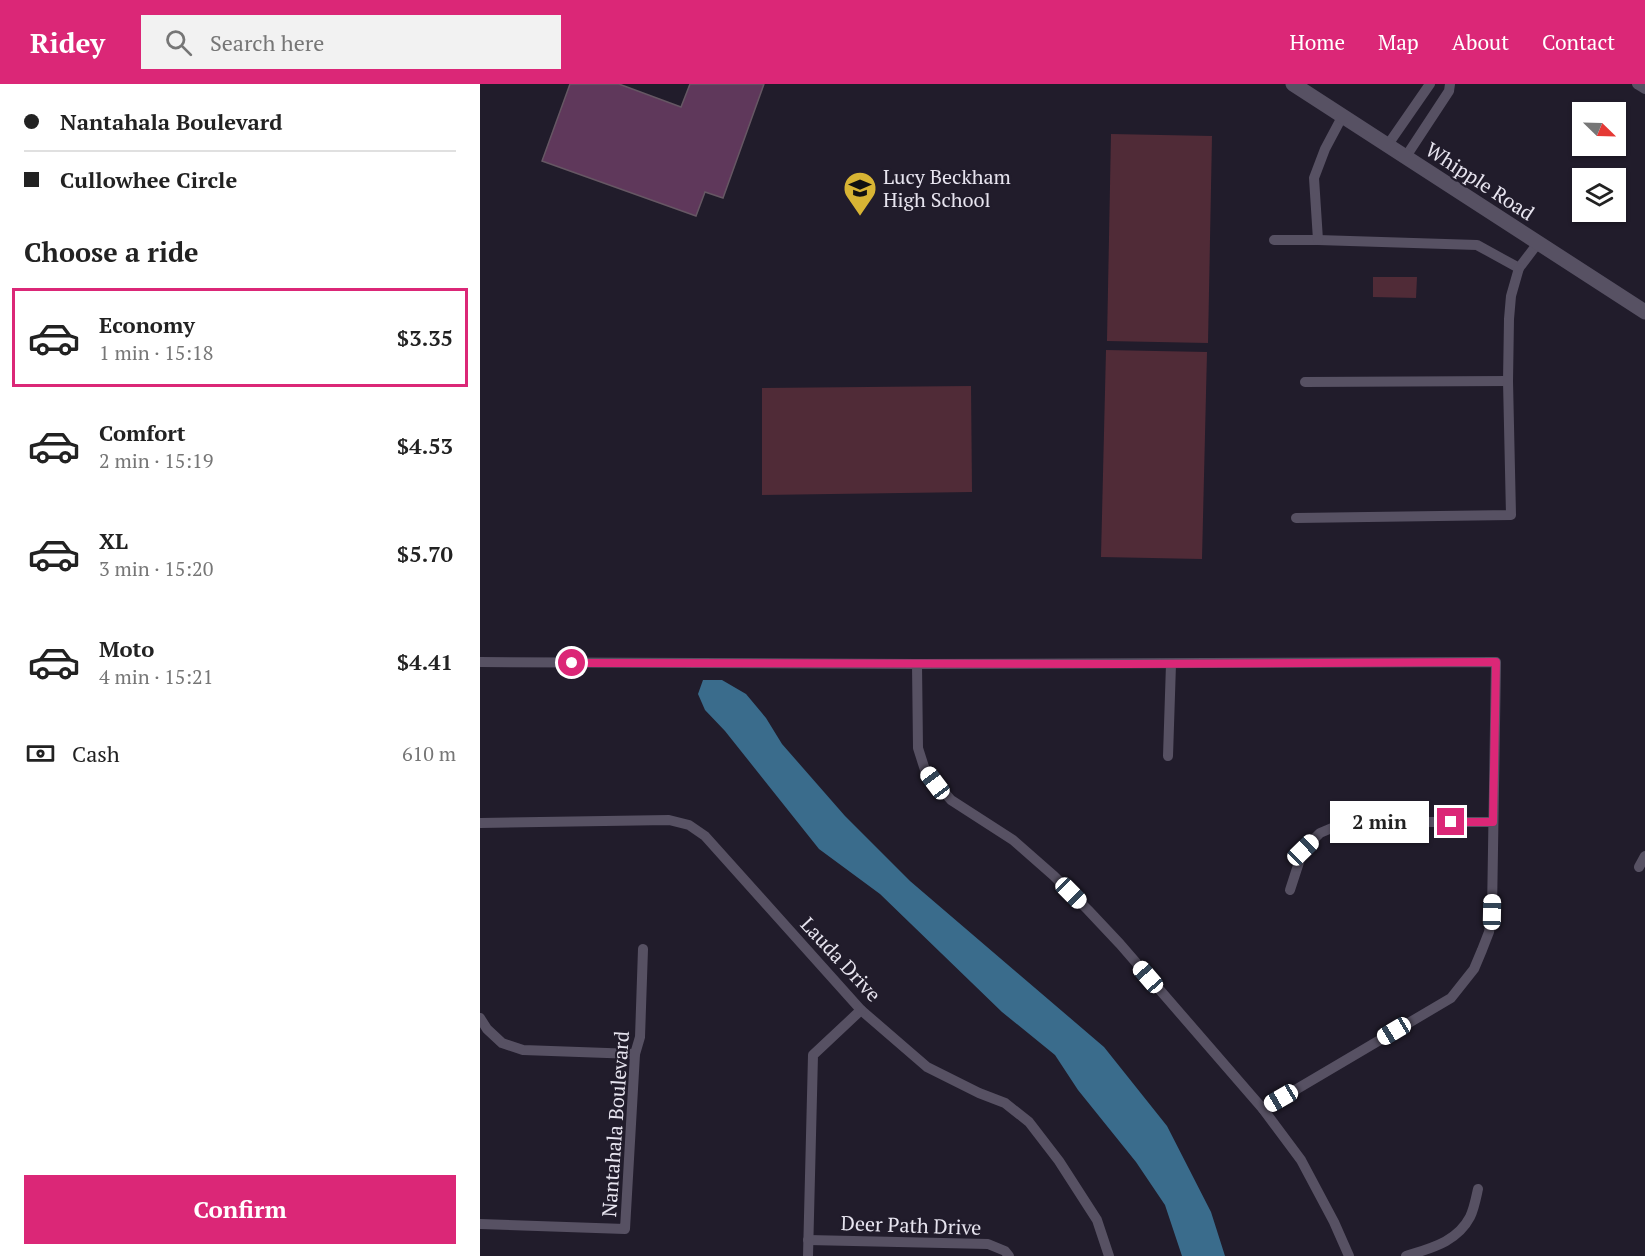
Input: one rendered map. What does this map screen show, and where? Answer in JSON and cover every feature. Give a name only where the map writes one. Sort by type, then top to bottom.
[{"type":"main road","name":"Whipple Road","points":[[1293,84],[1645,312]]},
{"type":"street","points":[[1387,146],[1430,84]]},
{"type":"street","points":[[1405,158],[1449,91],[1450,84]]},
{"type":"street","points":[[1637,84],[1645,89]]},
{"type":"street","points":[[1318,240],[1314,178],[1325,149],[1342,117]]},
{"type":"street","points":[[1274,240],[1477,245],[1519,268]]},
{"type":"street","points":[[1296,518],[1511,515],[1508,381],[1511,296],[1519,268],[1538,243]]},
{"type":"street","points":[[1305,382],[1508,381]]},
{"type":"street","points":[[480,662],[917,664],[1496,662],[1492,912],[1489,932],[1474,969],[1451,998],[1263,1109]]},
{"type":"street","points":[[917,664],[918,748],[925,770],[951,800],[1013,840],[1088,910],[1263,1109],[1301,1160],[1349,1256]]},
{"type":"street","points":[[1168,756],[1171,664]]},
{"type":"street","name":"Lauda Drive","points":[[480,822],[669,820],[688,825],[705,836],[861,1010],[927,1066],[1005,1104],[1029,1122],[1059,1161],[1097,1220],[1108,1256]]},
{"type":"street","points":[[1290,890],[1303,850],[1320,833],[1346,822],[1493,822]]},
{"type":"street","points":[[1639,867],[1645,856]]},
{"type":"street","name":"Nantahala Boulevard","points":[[480,1224],[625,1229],[635,1054],[640,1038],[642,950]]},
{"type":"street","points":[[808,1256],[813,1055],[861,1010]]},
{"type":"street","points":[[480,1018],[487,1029],[502,1043],[523,1050],[635,1054]]},
{"type":"street","points":[[1406,1256],[1438,1246],[1456,1236],[1471,1216],[1478,1189]]},
{"type":"street","name":"Deer Path Drive","points":[[808,1240],[988,1244],[1005,1251],[1009,1256]]},
{"type":"shaded area","points":[[1111,134],[1212,136],[1208,343],[1107,341]]},
{"type":"shaded area","points":[[1373,277],[1417,277],[1416,298],[1373,297]]},
{"type":"shaded area","points":[[1106,350],[1207,352],[1202,559],[1101,557]]},
{"type":"shaded area","points":[[971,386],[972,492],[762,495],[762,388]]},
{"type":"water","points":[[703,680],[722,680],[746,694],[766,718],[782,744],[845,816],[910,881],[1104,1047],[1167,1126],[1211,1212],[1225,1256],[1182,1256],[1165,1205],[1136,1162],[1078,1090],[1055,1055],[1002,1012],[880,894],[819,849],[725,731],[705,710],[698,694]]},
{"type":"building","points":[[570,84],[619,84],[681,107],[690,84],[764,84],[723,198],[705,192],[696,216],[542,161]]},
{"type":"place","name":"Lucy Beckham High School","points":[[860,217]]},
{"type":"route","points":[[572,663],[1496,662],[1493,822],[1451,822]]}]
